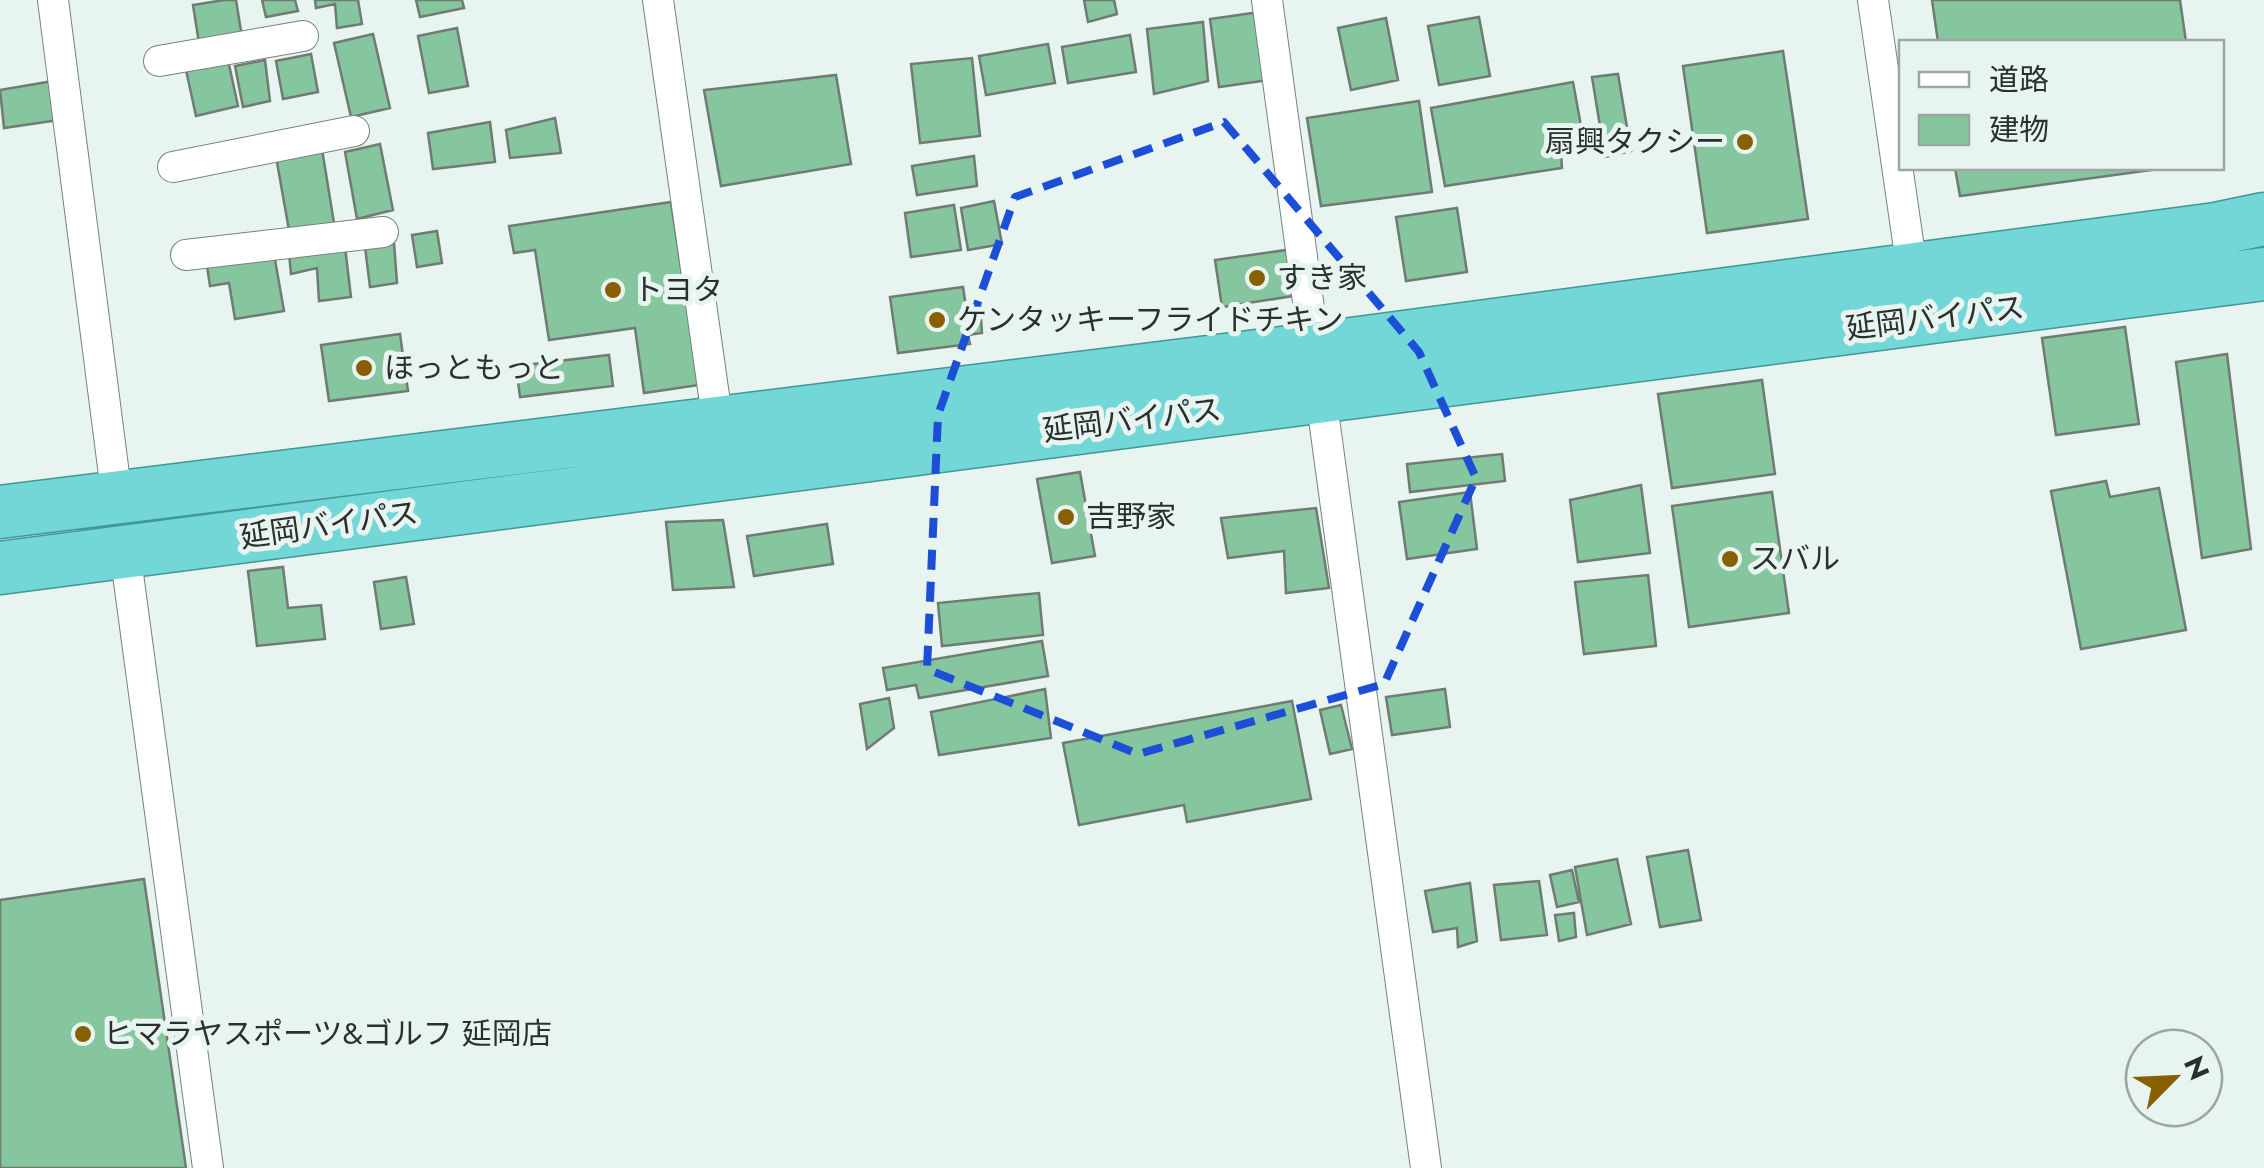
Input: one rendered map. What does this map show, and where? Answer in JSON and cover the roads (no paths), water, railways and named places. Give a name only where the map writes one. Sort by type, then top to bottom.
[{"type":"highway","name":"延岡バイパス","points":[[0,568],[1317,372],[1912,270],[2216,229],[2264,219]]},
{"type":"highway","name":"延岡バイパス","points":[[0,512],[718,424],[1317,372],[2264,274]]},
{"type":"street","points":[[52,0],[118,498]]},
{"type":"street","points":[[658,0],[718,424]]},
{"type":"street","points":[[1267,0],[1426,1168]]},
{"type":"street","points":[[1874,0],[1912,270]]},
{"type":"street","points":[[158,61],[302,36]]},
{"type":"street","points":[[173,168],[354,131]]},
{"type":"street","points":[[186,255],[383,232]]},
{"type":"street","points":[[125,552],[208,1168]]},
{"type":"place","name":"扇興タクシー","points":[[1745,142]]},
{"type":"place","name":"すき家","points":[[1257,278]]},
{"type":"place","name":"トヨタ","points":[[613,290]]},
{"type":"place","name":"ケンタッキーフライドチキン","points":[[937,320]]},
{"type":"place","name":"ほっともっと","points":[[364,368]]},
{"type":"place","name":"吉野家","points":[[1066,517]]},
{"type":"place","name":"スバル","points":[[1730,559]]},
{"type":"place","name":"ヒマラヤスポーツ&ゴルフ 延岡店","points":[[83,1034]]}]
